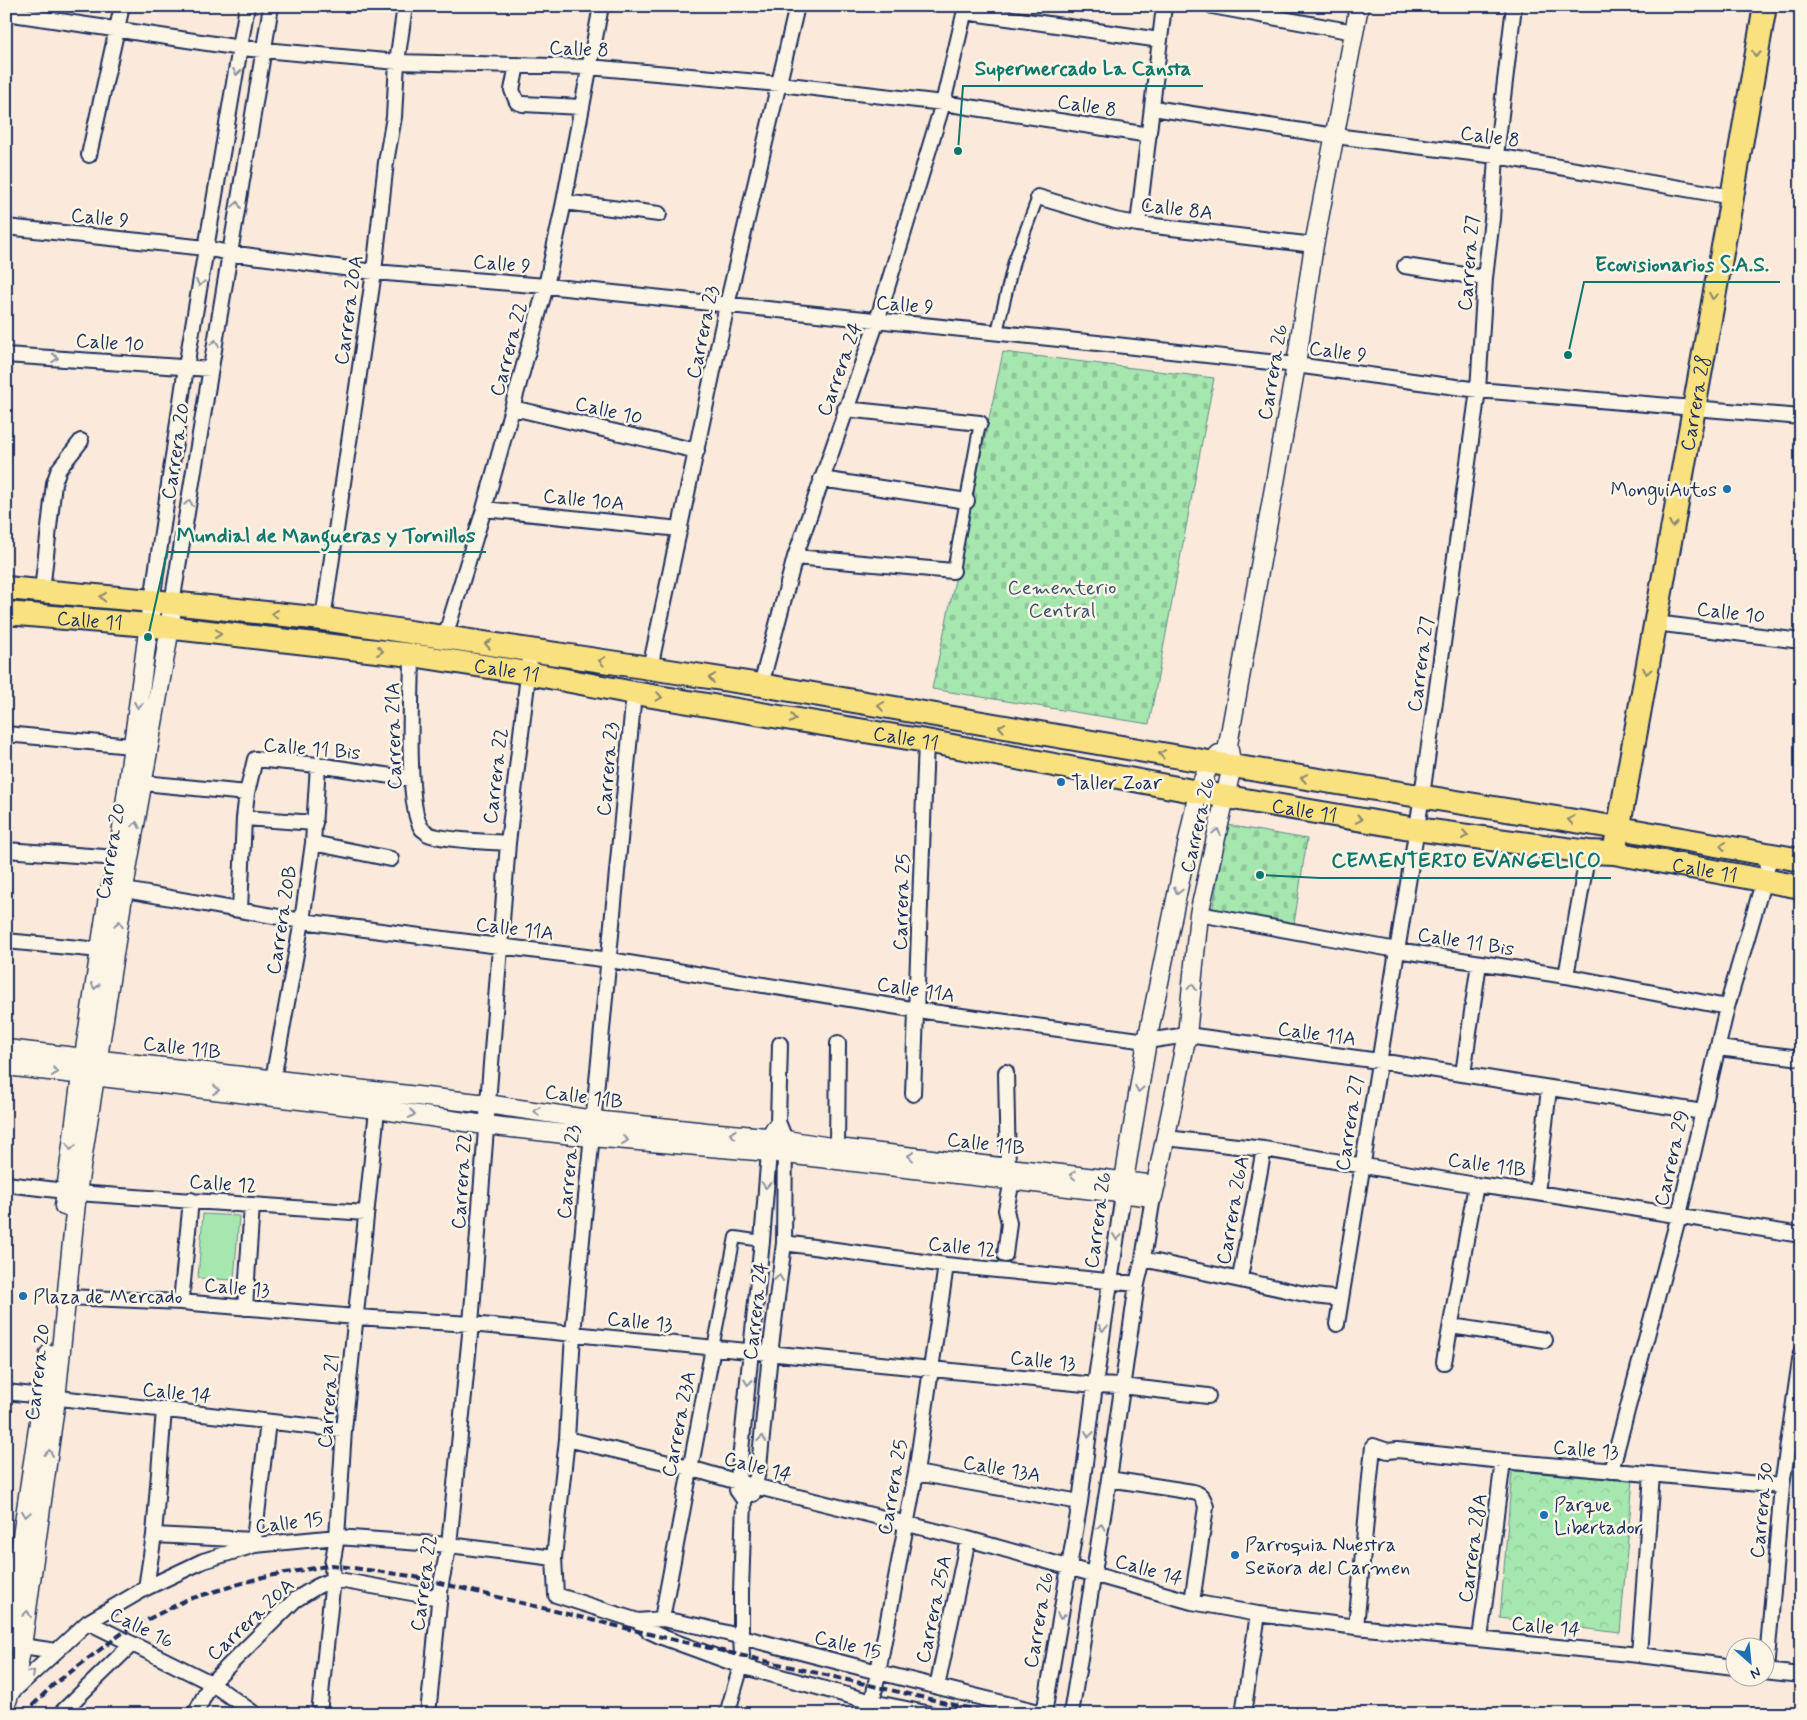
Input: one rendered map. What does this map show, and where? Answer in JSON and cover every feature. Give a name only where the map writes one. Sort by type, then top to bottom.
[{"type":"main road","name":"Carrera 28","points":[[1614,853],[1765,6]]},
{"type":"main road","name":"Calle 11","points":[[6,588],[324,619],[650,668],[1210,763],[1230,756],[1422,796],[1801,860]]},
{"type":"main road","name":"Calle 11","points":[[6,614],[159,627],[412,655],[926,741],[1198,792],[1225,795],[1416,829],[1588,852],[1614,853],[1801,888]]},
{"type":"street","points":[[6,18],[8,6]]},
{"type":"street","points":[[89,155],[122,6]]},
{"type":"street","name":"Carrera 20","points":[[50,1398],[56,1295],[88,1076],[143,783],[186,366],[247,6]]},
{"type":"street","name":"Carrera 20","points":[[162,602],[210,369],[271,6]]},
{"type":"street","name":"Carrera 20A","points":[[324,619],[374,272],[386,162],[394,117],[397,62],[405,6]]},
{"type":"street","name":"Carrera 22","points":[[445,637],[484,510],[546,286],[602,6]]},
{"type":"street","name":"Carrera 23","points":[[650,668],[728,305],[797,6]]},
{"type":"street","points":[[1138,224],[1164,6]]},
{"type":"street","points":[[1212,6],[1354,32]]},
{"type":"street","name":"Carrera 26","points":[[1071,1714],[1138,1284],[1187,1036],[1199,914],[1225,795],[1314,246],[1359,6]]},
{"type":"street","name":"Carrera 27","points":[[1337,1324],[1422,796],[1478,390],[1485,278],[1492,219],[1496,156],[1514,6]]},
{"type":"street","points":[[966,9],[1160,40]]},
{"type":"street","name":"Carrera 24","points":[[760,686],[795,557],[877,321],[942,103],[966,9]]},
{"type":"street","name":"Calle 8","points":[[6,13],[241,48],[397,62],[589,67],[780,84],[942,103],[1149,135]]},
{"type":"street","points":[[517,65],[512,90],[517,102],[523,104],[582,107]]},
{"type":"street","name":"Calle 8","points":[[1153,108],[1335,136],[1496,156],[1732,197]]},
{"type":"street","points":[[996,332],[1014,261],[1038,197]]},
{"type":"street","name":"Calle 8A","points":[[1038,197],[1115,220],[1314,246]]},
{"type":"street","points":[[564,202],[659,214]]},
{"type":"street","name":"Calle 9","points":[[6,227],[206,248],[229,253],[374,272],[546,286],[1296,365],[1478,390],[1801,417]]},
{"type":"street","points":[[1405,266],[1485,278]]},
{"type":"street","name":"Calle 10","points":[[6,355],[210,369]]},
{"type":"street","name":"Calle 10","points":[[513,408],[697,451]]},
{"type":"street","points":[[795,557],[953,571],[980,423],[845,409]]},
{"type":"street","points":[[42,591],[54,482],[59,469],[81,440]]},
{"type":"street","points":[[822,479],[967,501]]},
{"type":"street","name":"Calle 10A","points":[[484,510],[680,529]]},
{"type":"street","name":"Calle 10","points":[[1655,623],[1801,641]]},
{"type":"street","name":"Carrera 20","points":[[91,1058],[100,950],[108,897],[118,858],[145,657],[159,627]]},
{"type":"street","name":"Carrera 22","points":[[428,1714],[440,1598],[450,1545],[471,1324],[508,843],[531,650]]},
{"type":"street","name":"Carrera 21A","points":[[412,655],[411,779],[417,816],[422,829],[430,835],[508,843]]},
{"type":"street","name":"Carrera 23","points":[[556,1596],[554,1558],[567,1439],[573,1334],[634,693]]},
{"type":"street","points":[[6,734],[132,746]]},
{"type":"street","name":"Carrera 25","points":[[913,1094],[926,741]]},
{"type":"street","name":"Calle 11 Bis","points":[[247,793],[255,759],[318,765],[411,779]]},
{"type":"street","name":"Carrera 26","points":[[1045,1714],[1080,1502],[1110,1280],[1148,1041],[1198,792],[1210,763]]},
{"type":"street","name":"Carrera 20B","points":[[274,1079],[302,921],[313,843],[318,765]]},
{"type":"street","points":[[143,783],[247,793],[244,818],[240,910]]},
{"type":"street","points":[[244,818],[314,823]]},
{"type":"street","points":[[313,843],[391,859]]},
{"type":"street","points":[[6,850],[118,858]]},
{"type":"street","points":[[1566,976],[1588,852]]},
{"type":"street","name":"Carrera 29","points":[[1611,1471],[1678,1216],[1727,1007],[1771,855]]},
{"type":"street","name":"Calle 11A","points":[[124,890],[302,921],[610,960],[916,1010],[1148,1041],[1187,1036],[1379,1061],[1703,1112]]},
{"type":"street","name":"Calle 11 Bis","points":[[1199,914],[1397,950],[1566,976],[1727,1007]]},
{"type":"street","points":[[6,940],[100,950]]},
{"type":"street","points":[[1463,1074],[1479,963]]},
{"type":"street","points":[[837,1148],[838,1043]]},
{"type":"street","name":"Carrera 24","points":[[744,1500],[754,1493],[759,1467],[770,1354],[784,1243],[777,1146],[780,1044]]},
{"type":"street","points":[[1718,1048],[1801,1058]]},
{"type":"street","name":"Calle 11B","points":[[6,1049],[274,1079],[378,1100],[485,1125],[706,1132],[777,1146],[1155,1191]]},
{"type":"street","name":"Calle 11B","points":[[6,1066],[88,1076],[378,1100],[487,1104],[592,1129]]},
{"type":"street","points":[[1005,1255],[1009,1223],[1006,1210],[1010,1174],[1006,1072]]},
{"type":"street","points":[[1537,1193],[1549,1089]]},
{"type":"street","name":"Carrera 21","points":[[319,1714],[333,1580],[332,1565],[336,1537],[344,1430],[378,1100]]},
{"type":"street","name":"Calle 11B","points":[[1166,1138],[1264,1149],[1362,1167],[1801,1235]]},
{"type":"street","name":"Carrera 24","points":[[727,1714],[741,1666],[740,1637],[744,1500],[737,1490],[762,1241],[777,1146]]},
{"type":"street","name":"Calle 11B","points":[[777,1146],[837,1148],[1010,1174]]},
{"type":"street","name":"Carrera 26A","points":[[1240,1278],[1264,1149]]},
{"type":"street","name":"Calle 12","points":[[6,1184],[71,1192],[366,1213]]},
{"type":"street","points":[[1444,1362],[1476,1185]]},
{"type":"street","name":"Carrera 20","points":[[7,1699],[17,1672],[14,1645],[50,1398],[67,1297],[71,1192]]},
{"type":"street","points":[[181,1302],[191,1200]]},
{"type":"street","points":[[245,1308],[252,1205]]},
{"type":"street","name":"Carrera 23A","points":[[662,1619],[735,1237],[762,1241]]},
{"type":"street","name":"Calle 12","points":[[784,1243],[946,1265],[1138,1284]]},
{"type":"street","points":[[1144,1259],[1240,1278],[1314,1296],[1341,1299]]},
{"type":"street","name":"Carrera 25","points":[[871,1708],[916,1473],[946,1265]]},
{"type":"street","name":"Calle 13","points":[[67,1297],[181,1302],[356,1317],[471,1324],[1095,1385],[1122,1386],[1208,1396]]},
{"type":"street","points":[[1451,1326],[1545,1340]]},
{"type":"street","name":"Carrera 30","points":[[1768,1638],[1782,1486],[1801,1353]]},
{"type":"street","name":"Calle 14","points":[[6,1392],[344,1430]]},
{"type":"street","points":[[146,1588],[154,1535],[164,1410]]},
{"type":"street","points":[[154,1535],[254,1542],[268,1422]]},
{"type":"street","name":"Calle 14","points":[[567,1439],[690,1468],[738,1482],[968,1540],[1192,1602],[1258,1614],[1356,1627],[1639,1655],[1724,1666]]},
{"type":"street","name":"Calle 13","points":[[1356,1627],[1373,1446],[1388,1451],[1396,1450],[1782,1486]]},
{"type":"street","name":"Carrera 28A","points":[[1480,1639],[1503,1461]]},
{"type":"street","name":"Calle 13A","points":[[916,1473],[1080,1502]]},
{"type":"street","points":[[1639,1655],[1652,1474]]},
{"type":"street","points":[[1109,1479],[1198,1493],[1204,1499],[1206,1507],[1192,1602]]},
{"type":"street","name":"Calle 15","points":[[7,1699],[88,1622],[146,1588],[203,1561],[254,1542],[336,1537],[450,1545],[554,1558]]},
{"type":"street","name":"Carrera 25A","points":[[937,1687],[968,1540]]},
{"type":"street","points":[[333,1580],[440,1598]]},
{"type":"street","name":"Carrera 20A","points":[[196,1714],[211,1683],[295,1600],[316,1586],[333,1580]]},
{"type":"street","name":"Calle 15","points":[[556,1596],[638,1621],[662,1619],[703,1627],[1045,1714]]},
{"type":"street","points":[[1243,1714],[1258,1614]]},
{"type":"street","name":"Calle 15","points":[[638,1621],[655,1634],[741,1666],[871,1708],[931,1714]]},
{"type":"street","name":"Calle 16","points":[[88,1622],[211,1683],[255,1714]]},
{"type":"street","points":[[60,1714],[132,1644]]},
{"type":"street","points":[[14,1645],[56,1651]]},
{"type":"street","points":[[1774,1672],[1801,1675]]},
{"type":"green space","name":"Cementerio Central","points":[[1003,352],[1214,378],[1149,724],[932,689]]},
{"type":"green space","points":[[1227,825],[1307,839],[1294,924],[1212,912]]},
{"type":"green space","points":[[203,1214],[239,1216],[234,1280],[198,1278]]},
{"type":"green space","name":"Parque Libertador","points":[[1512,1471],[1633,1479],[1620,1633],[1500,1618]]},
{"type":"railway","points":[[24,1714],[53,1685],[125,1631],[186,1600],[263,1577],[332,1565],[411,1576],[662,1637],[994,1714]]},
{"type":"place","name":"Supermercado La Cansta","points":[[958,151]]},
{"type":"place","name":"Ecovisionarios S.A.S.","points":[[1568,355]]},
{"type":"place","name":"MonguiAutos","points":[[1727,489]]},
{"type":"place","name":"Mundial de Mangueras y Tornillos","points":[[148,637]]},
{"type":"place","name":"Taller Zoar","points":[[1061,782]]},
{"type":"place","name":"CEMENTERIO EVANGELICO","points":[[1260,875]]},
{"type":"place","name":"Plaza de Mercado","points":[[23,1296]]},
{"type":"place","name":"Parque Libertador","points":[[1544,1515]]},
{"type":"place","name":"Parroquia Nuestra Señora del Carmen","points":[[1235,1555]]}]
